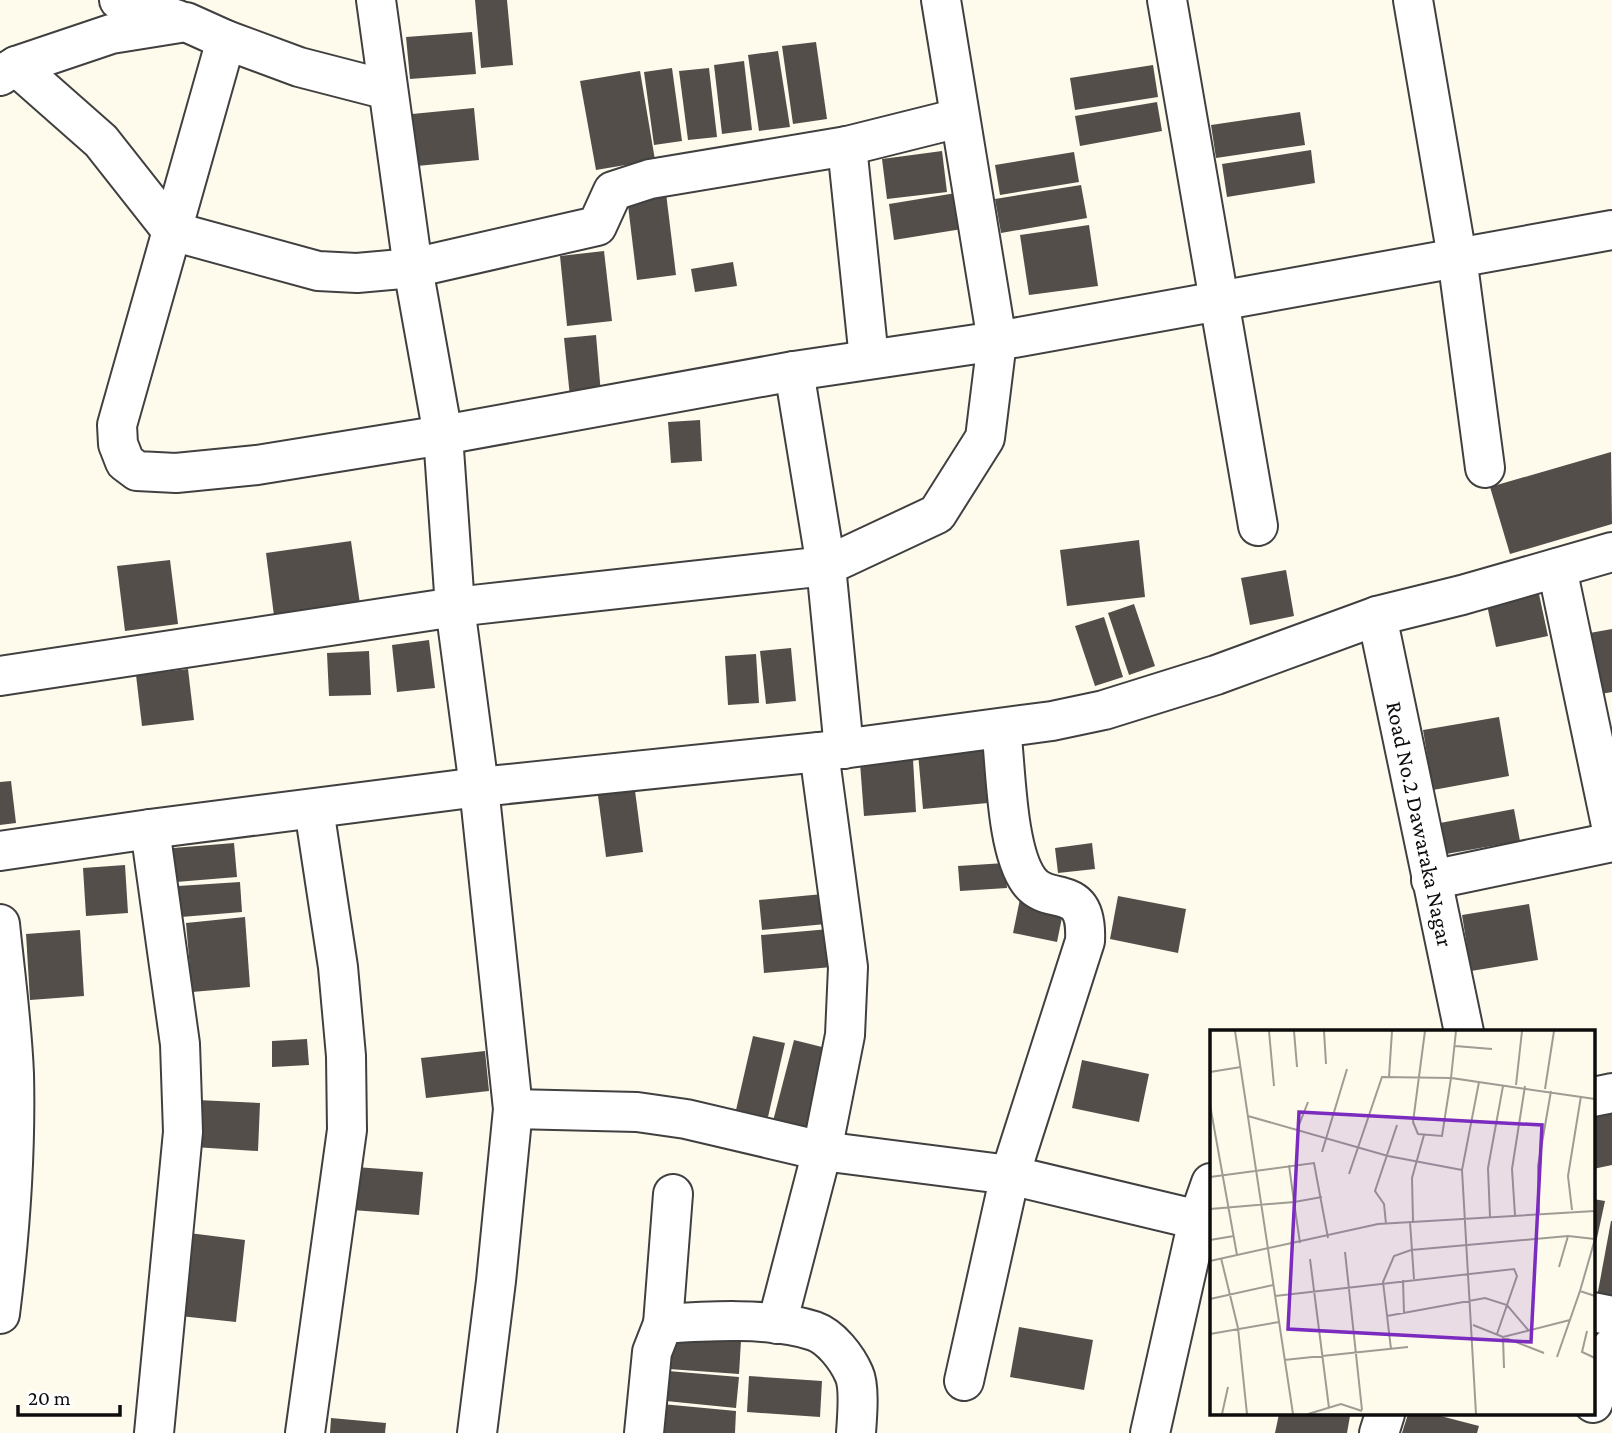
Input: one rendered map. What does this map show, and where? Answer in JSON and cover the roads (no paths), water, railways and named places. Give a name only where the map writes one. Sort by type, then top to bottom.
[{"type":"street","points":[[119,0],[185,11],[226,40],[299,66],[388,90]]},
{"type":"street","points":[[376,0],[413,268],[443,435],[455,607],[479,787],[513,1109],[477,1433]]},
{"type":"street","points":[[0,676],[455,607],[826,566],[937,514],[985,438],[997,341],[941,0]]},
{"type":"street","points":[[1167,0],[1258,526]]},
{"type":"street","points":[[1413,0],[1457,257],[1485,468]]},
{"type":"street","points":[[8,71],[185,11]]},
{"type":"street","points":[[226,40],[117,425],[118,444],[125,462],[137,471],[176,473],[257,465],[443,435],[794,371],[997,341],[1220,302],[1612,230]]},
{"type":"street","points":[[8,71],[101,141],[172,231],[318,271],[357,273],[413,268],[597,226],[613,191],[650,179],[847,146],[959,118]]},
{"type":"street","points":[[847,146],[869,359]]},
{"type":"street","points":[[778,1324],[822,1151],[845,1035],[848,967],[831,751],[826,566],[794,371]]},
{"type":"street","points":[[0,851],[479,787],[831,751],[1052,720],[1104,710],[1216,675],[1377,616],[1612,552]]},
{"type":"street","points":[[1557,568],[1612,830]]},
{"type":"street","name":"Road No.2 Dawaraka Nagar","points":[[1377,616],[1464,1030]]},
{"type":"street","points":[[964,1381],[1010,1175],[1077,972],[1085,940],[1086,922],[1083,912],[1066,897],[1036,888],[1028,880],[1017,855],[1002,728]]},
{"type":"street","points":[[305,1433],[347,1130],[346,1056],[338,967],[314,809]]},
{"type":"street","points":[[150,829],[180,1044],[183,1132],[153,1433]]},
{"type":"street","points":[[1431,880],[1612,842]]},
{"type":"street","points":[[0,924],[13,1071],[14,1150],[9,1238],[0,1314]]},
{"type":"street","points":[[1594,1097],[1612,1093]]},
{"type":"street","points":[[513,1109],[637,1112],[687,1119],[822,1151],[1010,1175],[1205,1221]]},
{"type":"street","points":[[1150,1433],[1205,1221],[1210,1189]]},
{"type":"street","points":[[644,1433],[652,1352],[663,1324],[673,1194]]},
{"type":"street","points":[[1594,1312],[1612,1316]]},
{"type":"street","points":[[663,1324],[699,1321],[778,1324],[816,1332],[837,1347],[856,1376],[856,1433]]},
{"type":"street","points":[[1594,1400],[1612,1348]]},
{"type":"street","points":[[1379,1433],[1384,1416]]},
{"type":"street","points":[[1583,1433],[1588,1416]]}]
